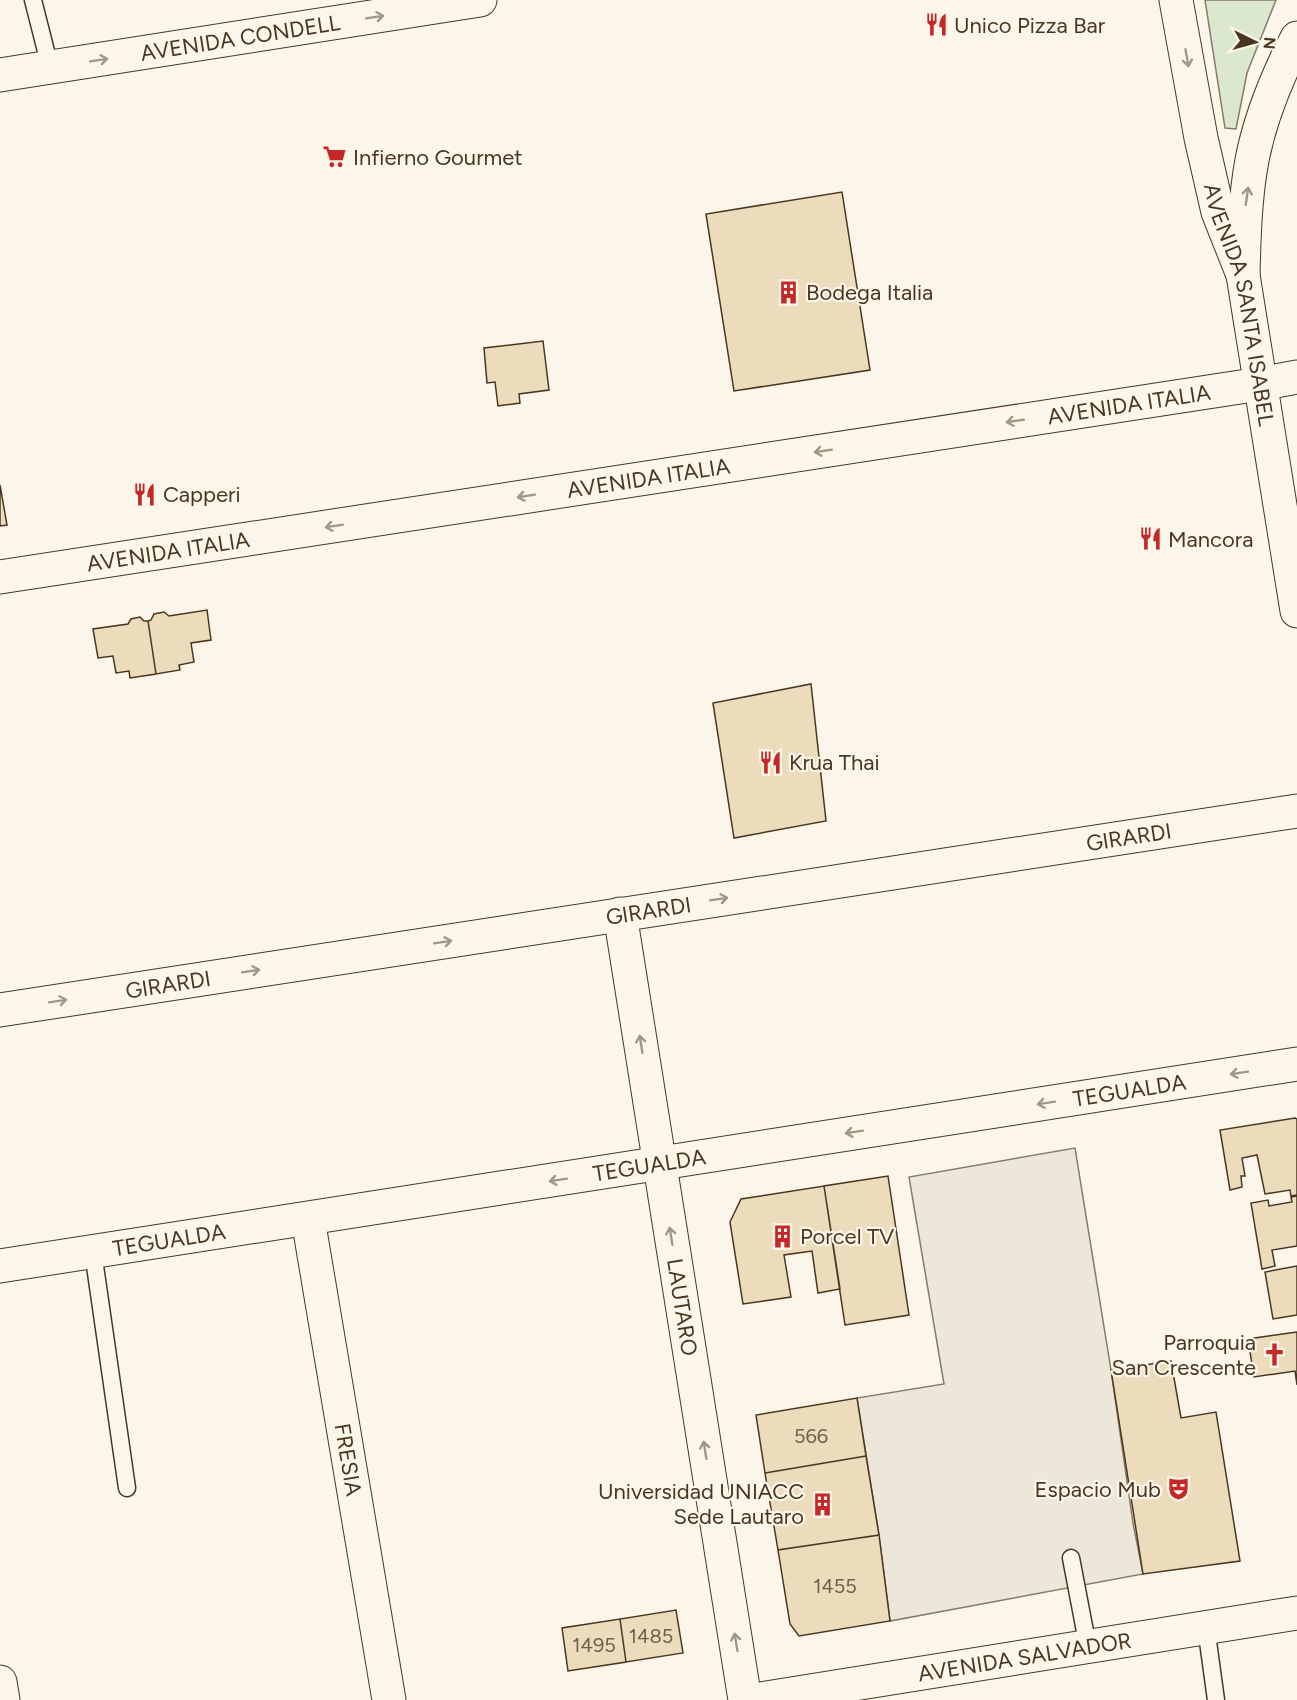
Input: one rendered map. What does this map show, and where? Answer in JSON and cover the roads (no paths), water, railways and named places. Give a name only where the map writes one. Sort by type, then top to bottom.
[{"type":"street","name":"AVENIDA CONDELL","points":[[0,75],[480,0]]},
{"type":"street","name":"AVENIDA SANTA ISABEL","points":[[1176,0],[1201,138],[1218,212],[1243,275],[1297,611]]},
{"type":"street","points":[[1243,275],[1245,214],[1252,159],[1267,107],[1297,38]]},
{"type":"street","name":"AVENIDA ITALIA","points":[[0,577],[1297,377]]},
{"type":"street","name":"GIRARDI","points":[[0,1010],[1297,812]]},
{"type":"street","name":"LAUTARO","points":[[620,914],[745,1700]]},
{"type":"street","name":"TEGUALDA","points":[[0,1266],[1297,1064]]},
{"type":"street","name":"FRESIA","points":[[308,1219],[389,1700]]},
{"type":"street","name":"AVENIDA SALVADOR","points":[[754,1700],[1297,1613]]},
{"type":"street","points":[[0,1682],[3,1700]]},
{"type":"lane","points":[[33,0],[50,68]]},
{"type":"lane","points":[[93,1252],[127,1488]]},
{"type":"lane","points":[[1071,1558],[1088,1647]]},
{"type":"lane","points":[[1206,1627],[1216,1700]]},
{"type":"place","name":"Unico Pizza Bar","points":[[936,25]]},
{"type":"place","name":"Infierno Gourmet","points":[[335,157]]},
{"type":"place","name":"Bodega Italia","points":[[788,292]]},
{"type":"place","name":"Capperi","points":[[145,494]]},
{"type":"place","name":"Mancora","points":[[1150,539]]},
{"type":"place","name":"Krua Thai","points":[[771,762]]},
{"type":"place","name":"Porcel TV","points":[[782,1236]]},
{"type":"place","name":"Parroquia San Crescente","points":[[1274,1355]]},
{"type":"place","name":"Espacio Mub","points":[[1179,1489]]},
{"type":"place","name":"Universidad UNIACC Sede Lautaro","points":[[822,1504]]}]
